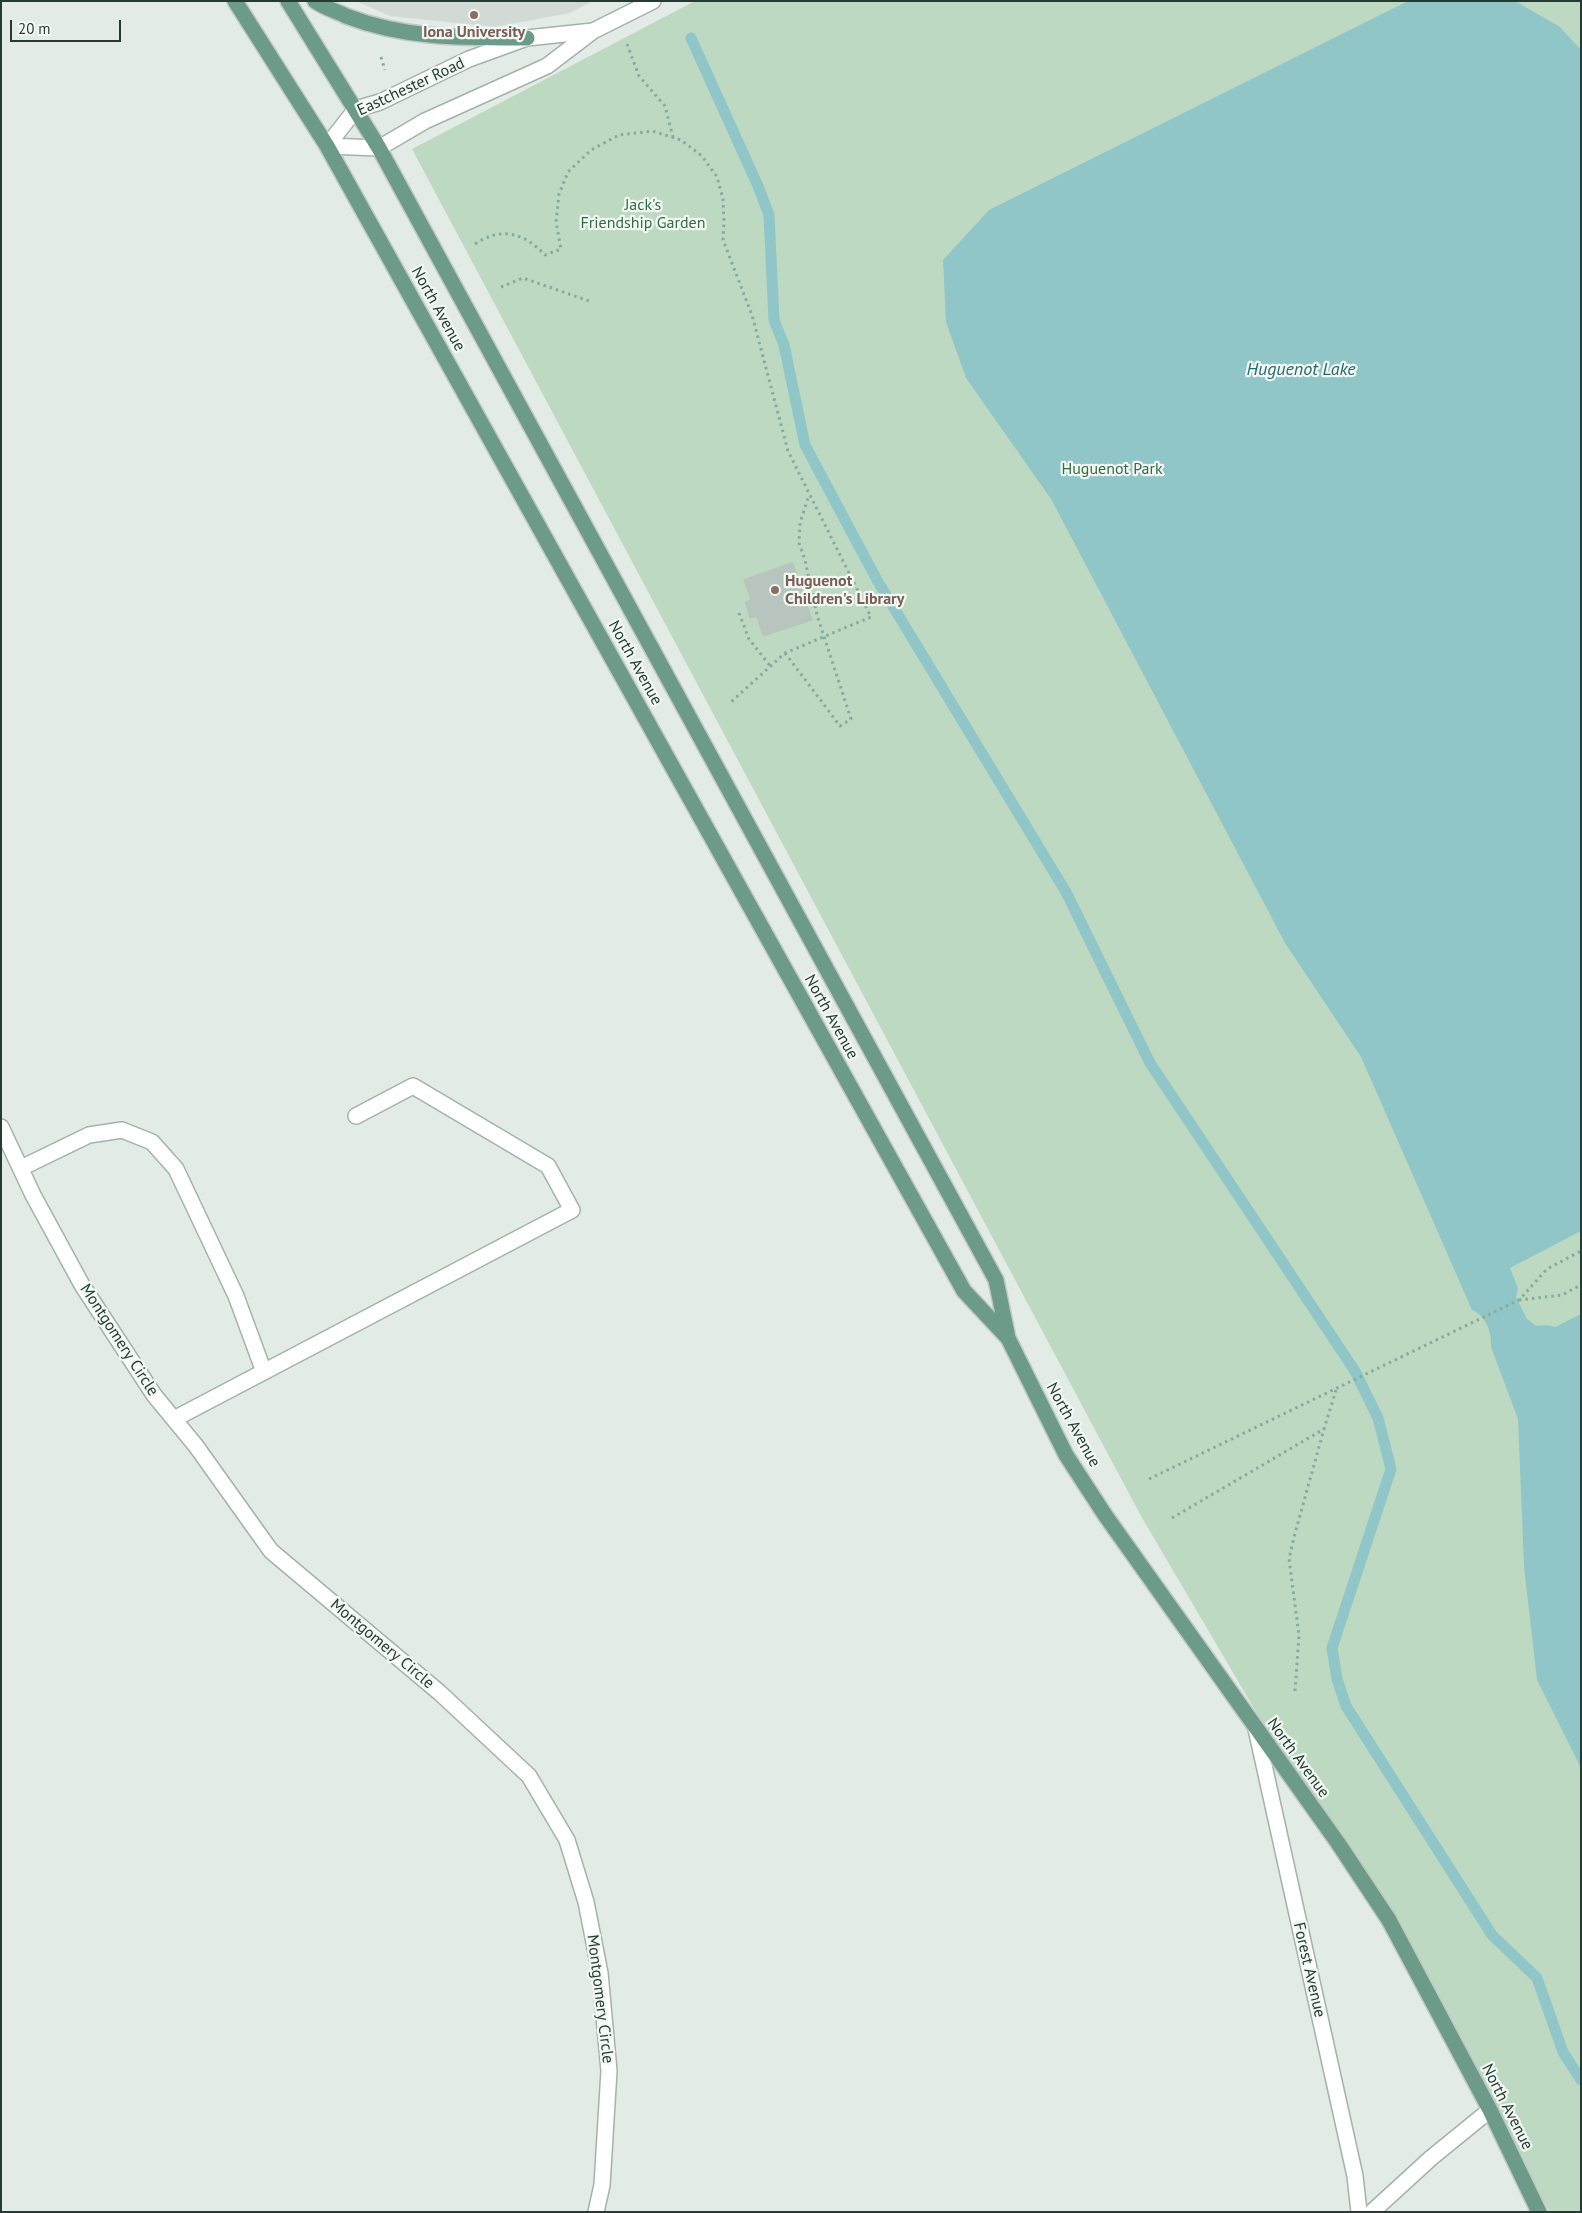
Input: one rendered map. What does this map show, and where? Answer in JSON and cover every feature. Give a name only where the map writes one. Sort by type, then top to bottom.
[{"type":"main road","name":"North Avenue","points":[[234,1],[328,146],[964,1291],[1008,1338]]},
{"type":"main road","name":"North Avenue","points":[[288,1],[379,148],[996,1280],[1008,1338],[1066,1455],[1105,1515],[1338,1843],[1389,1920],[1490,2110],[1539,2212]]},
{"type":"main road","points":[[315,1],[322,6],[364,23],[398,32],[461,38],[527,38]]},
{"type":"street","name":"Eastchester Road","points":[[379,148],[425,121],[547,66],[593,31],[653,1]]},
{"type":"street","name":"Eastchester Road","points":[[328,146],[356,109],[380,102],[469,59],[527,38],[593,31]]},
{"type":"street","points":[[328,146],[379,148]]},
{"type":"street","points":[[174,1420],[572,1210],[548,1166],[414,1086],[356,1116]]},
{"type":"street","name":"Montgomery Circle","points":[[1,1127],[20,1168],[82,1285],[154,1395],[196,1446],[271,1551],[440,1694],[529,1776],[568,1840],[586,1902],[600,1973],[609,2070],[602,2185],[597,2212]]},
{"type":"street","points":[[20,1168],[89,1135],[122,1130],[152,1142],[176,1169],[236,1296],[264,1372]]},
{"type":"street","name":"Forest Avenue","points":[[1256,1729],[1355,2176],[1359,2212]]},
{"type":"street","points":[[1372,2212],[1431,2158],[1490,2110]]},
{"type":"path","points":[[627,44],[639,76],[665,106],[673,137]]},
{"type":"path","points":[[381,57],[385,70]]},
{"type":"path","points":[[475,244],[490,236],[512,233],[533,243],[545,255],[561,248],[556,222],[559,194],[568,172],[591,150],[619,134],[652,131],[681,140],[702,156],[717,177],[723,199],[723,240],[752,316],[788,451],[871,617],[785,653],[731,702]]},
{"type":"path","points":[[501,288],[523,278],[589,301]]},
{"type":"path","points":[[785,653],[840,726],[851,719],[817,615],[800,543],[800,523],[810,494]]},
{"type":"path","points":[[739,613],[749,639],[770,666]]},
{"type":"path","points":[[1519,1300],[1547,1269],[1581,1251]]},
{"type":"path","points":[[1150,1479],[1519,1300],[1562,1295],[1581,1285]]},
{"type":"path","points":[[1295,1691],[1299,1635],[1290,1559],[1294,1537],[1336,1390]]},
{"type":"path","points":[[1172,1518],[1324,1429]]},
{"type":"shaded area","name":"Iona University","points":[[356,1],[593,1],[570,13],[495,27],[390,16]]},
{"type":"green space","name":"Huguenot Park","points":[[695,1],[1579,1],[1581,3],[1581,2212],[1550,2212],[1141,1516],[412,149]]},
{"type":"water","name":"Huguenot Lake","points":[[1408,1],[1515,1],[1560,27],[1581,50],[1581,1231],[1510,1268],[1518,1288],[1516,1297],[1527,1319],[1536,1326],[1547,1325],[1555,1327],[1581,1314],[1581,1768],[1537,1680],[1524,1567],[1518,1419],[1491,1347],[1487,1325],[1481,1316],[1472,1310],[1361,1057],[1285,943],[1051,499],[966,378],[946,322],[943,260],[989,210]]},
{"type":"building","name":"Huguenot Children's Library","points":[[793,563],[812,620],[763,636],[757,616],[750,618],[745,602],[751,600],[744,580]]},
{"type":"waterway","points":[[691,38],[758,186],[769,215],[774,320],[784,345],[805,445],[877,580],[1066,892],[1150,1063],[1355,1371],[1378,1418],[1391,1469],[1332,1648],[1337,1679],[1346,1706],[1492,1935],[1537,1978],[1563,2052],[1581,2080]]},
{"type":"place","name":"Iona University","points":[[474,15]]},
{"type":"place","name":"Huguenot Children's Library","points":[[775,590]]},
{"type":"park label","name":"Jack's Friendship Garden","points":[[643,214]]}]
